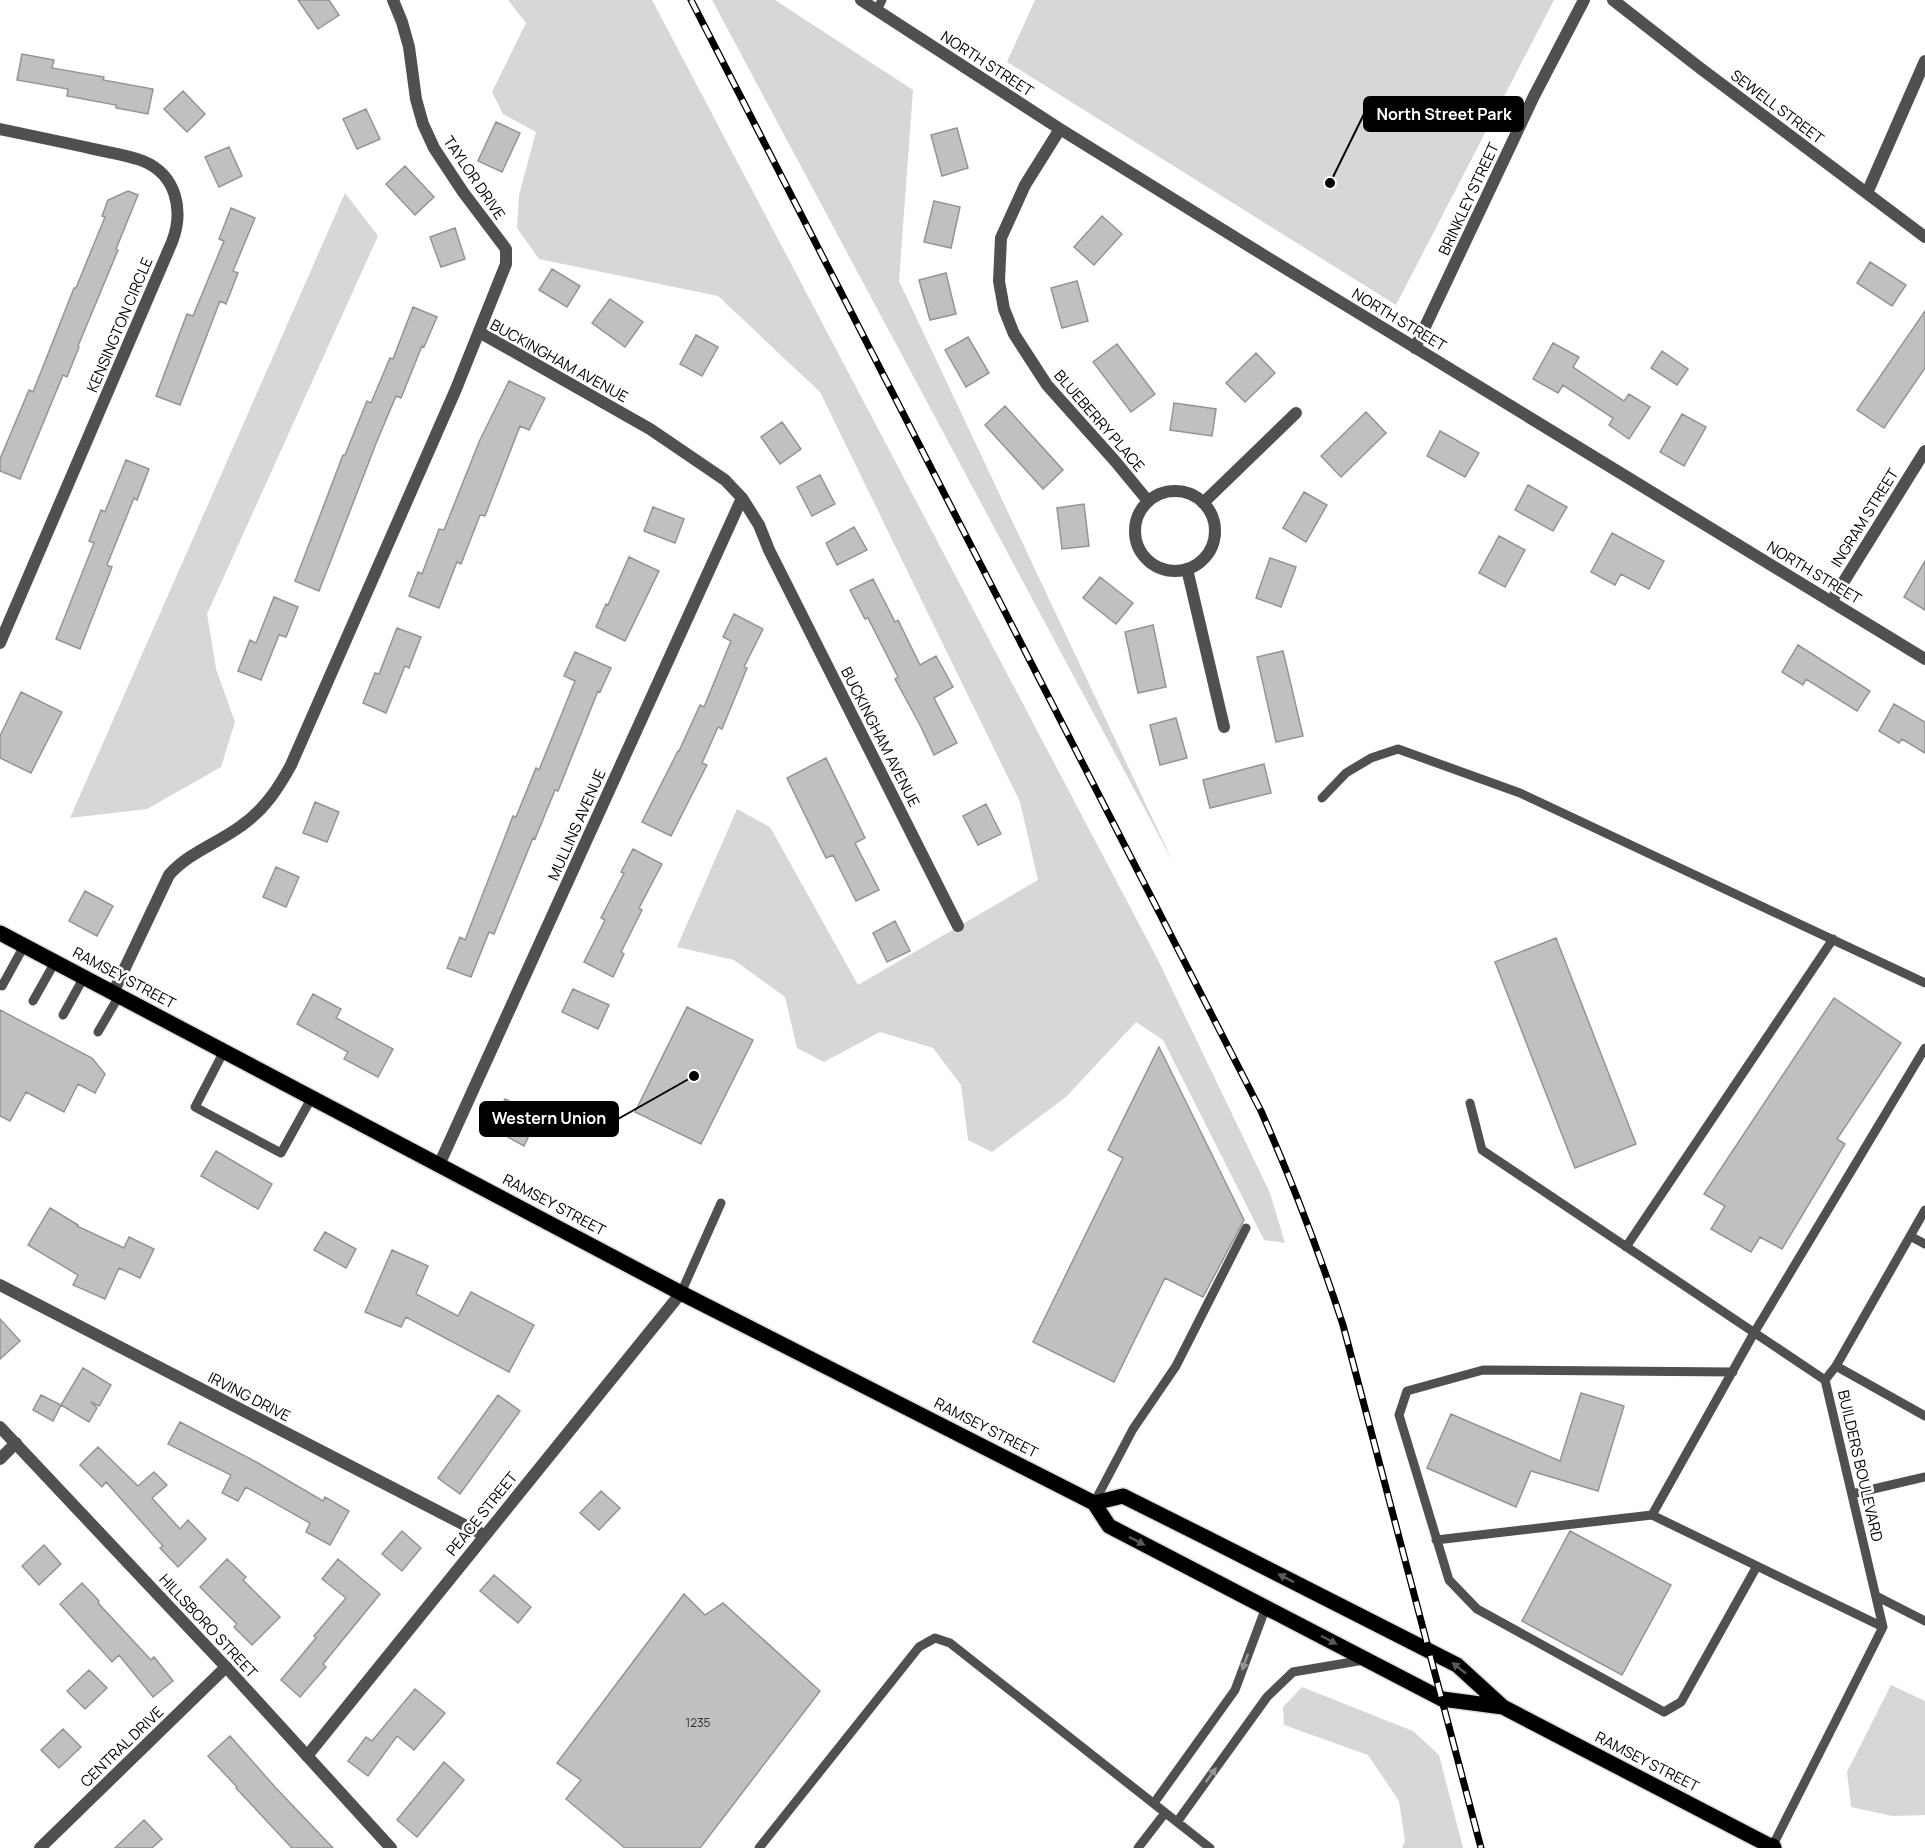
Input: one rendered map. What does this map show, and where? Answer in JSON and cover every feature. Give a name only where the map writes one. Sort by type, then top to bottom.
[{"type":"main road","name":"RAMSEY STREET","points":[[0,933],[681,1293],[1094,1503],[1109,1526],[1442,1699],[1503,1707]]},
{"type":"main road","name":"RAMSEY STREET","points":[[1094,1503],[1123,1496],[1457,1665],[1503,1707],[1773,1848]]},
{"type":"street","name":"TAYLOR DRIVE","points":[[393,0],[409,47],[416,99],[434,148],[463,192],[506,249],[506,264],[479,332]]},
{"type":"street","name":"NORTH STREET","points":[[861,0],[880,5],[1060,129],[1925,659]]},
{"type":"street","name":"BRINKLEY STREET","points":[[1416,348],[1534,96],[1584,0]]},
{"type":"street","name":"SEWELL STREET","points":[[1613,0],[1925,237]]},
{"type":"street","points":[[1867,193],[1925,61]]},
{"type":"street","name":"KENSINGTON CIRCLE","points":[[0,129],[144,162],[165,177],[177,200],[179,213],[178,226],[172,242],[0,644]]},
{"type":"street","name":"BLUEBERRY PLACE","points":[[1060,129],[1025,185],[1001,238],[999,281],[1004,309],[1014,334],[1047,386],[1148,501]]},
{"type":"street","name":"BUCKINGHAM AVENUE","points":[[116,994],[169,875],[178,865],[248,820],[261,809],[282,781],[479,332],[650,429],[725,480],[742,498],[759,525],[769,550],[958,927]]},
{"type":"street","points":[[1203,503],[1296,413]]},
{"type":"street","name":"INGRAM STREET","points":[[1831,602],[1925,451]]},
{"type":"street","points":[[1171,491],[1184,492],[1203,503],[1213,517],[1214,543],[1208,554],[1198,564],[1175,571],[1163,569],[1152,564],[1140,551],[1135,534],[1136,522],[1140,511],[1148,501],[1159,494],[1171,491]]},
{"type":"street","name":"MULLINS AVENUE","points":[[439,1165],[742,498]]},
{"type":"street","points":[[1186,569],[1224,727]]},
{"type":"street","name":"IRVING DRIVE","points":[[0,1285],[484,1535]]},
{"type":"street","name":"PEACE STREET","points":[[307,1756],[681,1293]]},
{"type":"street","name":"HILLSBORO STREET","points":[[0,1427],[226,1667],[391,1848]]},
{"type":"street","points":[[0,1459],[16,1443]]},
{"type":"street","name":"CENTRAL DRIVE","points":[[40,1848],[226,1667]]},
{"type":"lane","points":[[1322,798],[1346,773],[1371,758],[1398,749],[1520,793],[1925,983]]},
{"type":"lane","points":[[1626,1246],[1833,939]]},
{"type":"lane","points":[[2,986],[24,946]]},
{"type":"lane","points":[[33,1001],[55,962]]},
{"type":"lane","points":[[63,1015],[84,977]]},
{"type":"lane","points":[[98,1032],[116,994]]},
{"type":"lane","points":[[1652,1515],[1754,1333],[1925,1048]]},
{"type":"lane","points":[[224,1051],[195,1107],[281,1153],[312,1097]]},
{"type":"lane","name":"BUILDERS BOULEVARD","points":[[1470,1103],[1482,1150],[1825,1380],[1883,1628]]},
{"type":"lane","points":[[681,1293],[721,1203]]},
{"type":"lane","points":[[1825,1380],[1836,1366],[1925,1210]]},
{"type":"lane","points":[[1094,1503],[1133,1429],[1176,1366],[1246,1228]]},
{"type":"lane","points":[[1910,1236],[1925,1244]]},
{"type":"lane","points":[[1836,1366],[1925,1416]]},
{"type":"lane","points":[[1733,1372],[1483,1370],[1407,1391],[1399,1415],[1449,1580],[1477,1609],[1664,1712],[1681,1702],[1757,1566]]},
{"type":"lane","points":[[1852,1494],[1925,1477]]},
{"type":"lane","points":[[1436,1540],[1652,1515],[1883,1628],[1773,1848]]},
{"type":"lane","points":[[1876,1596],[1925,1621]]},
{"type":"lane","points":[[1154,1803],[1235,1690],[1266,1607]]},
{"type":"lane","points":[[772,1848],[761,1845],[919,1647],[935,1638],[950,1643],[1210,1848]]},
{"type":"lane","points":[[1177,1822],[1267,1697],[1293,1672],[1367,1659]]},
{"type":"lane","points":[[1138,1848],[1165,1813]]},
{"type":"shaded area","points":[[508,0],[652,0],[1158,960],[1270,1193],[1285,1243],[1264,1240],[1163,1040],[1136,1022],[1066,1097],[992,1152],[968,1140],[961,1085],[933,1048],[880,1032],[824,1062],[797,1048],[785,997],[734,960],[677,947],[737,809],[770,827],[858,985],[1038,880],[1020,802],[820,392],[718,296],[539,259],[517,228],[519,195],[536,132],[503,114],[492,92],[526,23]]},
{"type":"shaded area","points":[[712,0],[775,0],[913,90],[899,281],[1173,862]]},
{"type":"shaded area","points":[[1035,0],[1554,0],[1396,305],[1007,62]]},
{"type":"shaded area","points":[[345,193],[378,236],[207,614],[216,669],[235,722],[221,767],[147,809],[70,818]]},
{"type":"shaded area","points":[[1891,1685],[1925,1701],[1925,1815],[1892,1816],[1851,1807],[1847,1772]]},
{"type":"shaded area","points":[[1302,1687],[1413,1731],[1439,1755],[1463,1848],[1402,1848],[1405,1841],[1399,1801],[1368,1755],[1284,1725],[1283,1707]]},
{"type":"building","points":[[298,0],[329,0],[339,15],[318,29]]},
{"type":"building","points":[[22,54],[54,60],[52,68],[153,89],[148,114],[116,108],[116,105],[67,96],[68,89],[17,80]]},
{"type":"building","points":[[183,91],[205,114],[187,132],[164,109]]},
{"type":"building","points":[[366,109],[380,139],[357,149],[343,119]]},
{"type":"building","points":[[496,122],[520,133],[502,172],[478,161]]},
{"type":"building","points":[[957,128],[968,168],[942,176],[931,135]]},
{"type":"building","points":[[229,147],[242,176],[219,187],[205,157]]},
{"type":"building","points":[[405,166],[434,197],[415,215],[386,184]]},
{"type":"building","points":[[128,191],[138,195],[67,377],[63,375],[20,479],[0,471],[0,459],[29,390],[33,392],[105,217],[102,216],[108,200]]},
{"type":"building","points":[[934,201],[960,207],[951,248],[924,242]]},
{"type":"building","points":[[231,208],[255,218],[233,271],[238,273],[226,304],[220,301],[180,405],[156,396],[187,314],[193,316],[224,241],[219,239]]},
{"type":"building","points":[[1102,216],[1122,234],[1094,265],[1074,247]]},
{"type":"building","points":[[455,228],[465,259],[441,267],[430,237]]},
{"type":"building","points":[[1870,262],[1906,285],[1892,306],[1857,283]]},
{"type":"building","points":[[552,269],[580,286],[567,307],[539,290]]},
{"type":"building","points":[[946,273],[956,314],[930,320],[919,280]]},
{"type":"building","points":[[1077,281],[1088,321],[1062,328],[1051,288]]},
{"type":"building","points":[[610,299],[643,322],[625,347],[592,323]]},
{"type":"building","points":[[413,307],[437,317],[424,347],[422,346],[401,398],[396,396],[319,591],[295,581],[343,455],[345,455],[367,401],[371,403],[390,358],[393,359]]},
{"type":"building","points":[[1925,311],[1925,368],[1884,428],[1857,410]]},
{"type":"building","points":[[696,335],[718,347],[702,376],[680,364]]},
{"type":"building","points":[[968,337],[989,373],[966,387],[945,350]]},
{"type":"building","points":[[1553,343],[1579,357],[1573,367],[1624,401],[1629,394],[1650,407],[1629,439],[1609,425],[1613,418],[1563,385],[1558,393],[1533,379]]},
{"type":"building","points":[[1117,344],[1155,394],[1131,412],[1093,362]]},
{"type":"building","points":[[1662,351],[1688,369],[1677,385],[1651,368]]},
{"type":"building","points":[[1256,353],[1275,373],[1245,402],[1226,383]]},
{"type":"building","points":[[509,381],[545,398],[529,430],[520,426],[485,516],[480,515],[461,564],[457,562],[439,608],[409,596],[418,572],[422,574],[439,529],[444,530],[479,442]]},
{"type":"building","points":[[1174,403],[1216,409],[1212,436],[1170,430]]},
{"type":"building","points":[[1005,406],[1063,470],[1043,489],[985,425]]},
{"type":"building","points":[[1366,412],[1386,433],[1341,477],[1321,456]]},
{"type":"building","points":[[1682,414],[1706,427],[1684,466],[1660,452]]},
{"type":"building","points":[[782,422],[801,449],[780,464],[761,437]]},
{"type":"building","points":[[1440,431],[1479,453],[1465,477],[1427,456]]},
{"type":"building","points":[[126,460],[149,469],[137,500],[134,498],[107,565],[112,567],[80,649],[56,639],[94,543],[89,541],[101,510],[105,512]]},
{"type":"building","points":[[820,475],[835,504],[812,516],[797,487]]},
{"type":"building","points":[[1528,485],[1567,507],[1553,531],[1515,510]]},
{"type":"building","points":[[1304,492],[1327,505],[1306,542],[1283,528]]},
{"type":"building","points":[[1084,504],[1089,546],[1062,549],[1057,508]]},
{"type":"building","points":[[653,507],[684,519],[675,543],[644,531]]},
{"type":"building","points":[[854,527],[867,550],[837,565],[826,543]]},
{"type":"building","points":[[1612,533],[1664,561],[1649,589],[1621,574],[1615,585],[1591,572]]},
{"type":"building","points":[[1499,536],[1525,550],[1505,587],[1479,573]]},
{"type":"building","points":[[629,557],[659,571],[625,641],[596,627]]},
{"type":"building","points":[[1270,558],[1296,567],[1281,607],[1256,598]]},
{"type":"building","points":[[1925,561],[1925,610],[1904,597]]},
{"type":"building","points":[[1100,577],[1133,603],[1116,624],[1083,598]]},
{"type":"building","points":[[873,579],[895,622],[898,620],[920,665],[936,656],[953,687],[934,698],[957,743],[934,755],[895,679],[898,677],[868,618],[865,619],[850,590]]},
{"type":"building","points":[[274,597],[298,607],[286,637],[279,635],[261,680],[238,671],[250,640],[256,643]]},
{"type":"building","points":[[734,614],[763,629],[744,667],[747,668],[722,729],[718,727],[702,763],[707,765],[671,836],[642,822],[700,705],[704,707],[731,641],[723,637]]},
{"type":"building","points":[[1153,625],[1166,687],[1138,693],[1125,632]]},
{"type":"building","points":[[397,628],[421,637],[409,668],[405,666],[386,713],[363,703],[375,673],[379,674]]},
{"type":"building","points":[[1798,645],[1870,691],[1857,711],[1806,679],[1803,685],[1782,672]]},
{"type":"building","points":[[1283,651],[1303,736],[1276,742],[1257,657]]},
{"type":"building","points":[[575,652],[611,668],[600,692],[598,691],[558,791],[555,790],[535,839],[533,838],[494,934],[489,932],[471,977],[447,968],[460,937],[465,940],[513,816],[516,817],[536,768],[539,770],[575,681],[564,676]]},
{"type":"building","points":[[21,692],[62,712],[31,773],[0,758],[0,736]]},
{"type":"building","points":[[1894,704],[1925,722],[1925,753],[1902,739],[1899,743],[1879,731]]},
{"type":"building","points":[[1176,718],[1187,758],[1160,765],[1150,725]]},
{"type":"building","points":[[826,758],[865,838],[855,843],[879,890],[856,901],[833,855],[826,858],[787,778]]},
{"type":"building","points":[[1264,764],[1271,793],[1210,808],[1203,780]]},
{"type":"building","points":[[315,802],[339,812],[327,842],[303,833]]},
{"type":"building","points":[[986,804],[1001,834],[978,845],[963,816]]},
{"type":"building","points":[[633,849],[662,864],[639,908],[642,910],[621,952],[624,954],[613,977],[584,962],[605,920],[601,918],[624,873],[621,872]]},
{"type":"building","points":[[276,867],[299,877],[286,907],[263,897]]},
{"type":"building","points":[[85,891],[113,906],[97,936],[69,921]]},
{"type":"building","points":[[895,921],[910,951],[887,962],[873,933]]},
{"type":"building","points":[[1556,938],[1636,1144],[1575,1168],[1495,962]]},
{"type":"building","points":[[573,989],[609,1005],[598,1029],[562,1012]]},
{"type":"building","points":[[313,994],[341,1009],[336,1018],[393,1049],[378,1077],[344,1059],[348,1052],[297,1024]]},
{"type":"building","points":[[1834,998],[1901,1043],[1837,1139],[1845,1144],[1782,1249],[1760,1237],[1751,1252],[1711,1229],[1725,1206],[1704,1194]]},
{"type":"building","points":[[687,1007],[753,1040],[701,1144],[635,1112]]},
{"type":"building","points":[[0,1010],[92,1058],[105,1074],[95,1093],[78,1084],[64,1112],[26,1092],[10,1121],[0,1116]]},
{"type":"building","points":[[1159,1047],[1244,1220],[1203,1297],[1165,1278],[1114,1382],[1033,1342],[1123,1158],[1108,1150]]},
{"type":"building","points":[[505,1099],[538,1117],[524,1146],[490,1127]]},
{"type":"building","points":[[216,1151],[272,1184],[258,1209],[201,1176]]},
{"type":"building","points":[[50,1208],[77,1226],[124,1248],[129,1237],[154,1249],[140,1278],[119,1268],[105,1299],[73,1285],[78,1275],[28,1245]]},
{"type":"building","points":[[325,1232],[356,1249],[346,1268],[314,1250]]},
{"type":"building","points":[[392,1250],[428,1266],[416,1294],[458,1316],[471,1292],[534,1325],[509,1372],[406,1317],[401,1327],[365,1312]]},
{"type":"building","points":[[0,1319],[20,1341],[0,1359]]},
{"type":"building","points":[[83,1368],[111,1385],[99,1406],[91,1402],[97,1408],[89,1422],[61,1405]]},
{"type":"building","points":[[1581,1393],[1624,1406],[1598,1491],[1531,1471],[1516,1507],[1427,1468],[1451,1414],[1560,1461]]},
{"type":"building","points":[[41,1395],[61,1405],[53,1421],[33,1410]]},
{"type":"building","points":[[498,1395],[520,1411],[460,1494],[438,1478]]},
{"type":"building","points":[[180,1422],[258,1463],[323,1501],[325,1497],[349,1511],[330,1545],[306,1532],[310,1523],[246,1487],[238,1501],[222,1493],[231,1475],[168,1444]]},
{"type":"building","points":[[98,1447],[138,1486],[154,1472],[167,1485],[152,1498],[180,1529],[188,1520],[206,1539],[178,1567],[160,1548],[163,1546],[106,1482],[102,1487],[80,1465]]},
{"type":"building","points":[[601,1491],[620,1508],[599,1530],[580,1513]]},
{"type":"building","points":[[402,1531],[421,1548],[402,1571],[382,1554]]},
{"type":"building","points":[[1570,1531],[1671,1585],[1622,1675],[1522,1621]]},
{"type":"building","points":[[44,1545],[61,1564],[39,1585],[22,1566]]},
{"type":"building","points":[[227,1559],[246,1577],[243,1580],[280,1617],[252,1645],[234,1627],[237,1624],[200,1587]]},
{"type":"building","points":[[338,1559],[380,1594],[323,1664],[326,1667],[300,1697],[281,1680],[346,1598],[322,1579]]},
{"type":"building","points":[[494,1575],[531,1607],[518,1623],[480,1591]]},
{"type":"building","points":[[82,1583],[151,1660],[154,1657],[173,1681],[153,1697],[119,1655],[112,1662],[60,1604]]},
{"type":"building","points":[[684,1594],[705,1615],[723,1603],[820,1691],[700,1848],[625,1848],[566,1799],[581,1780],[557,1763]]},
{"type":"building","points":[[89,1670],[107,1688],[85,1709],[67,1691]]},
{"type":"building","points":[[415,1689],[445,1713],[414,1750],[397,1736],[368,1776],[348,1761],[366,1737],[372,1741]]},
{"type":"building","points":[[63,1729],[81,1747],[59,1768],[41,1750]]},
{"type":"building","points":[[230,1736],[333,1848],[292,1848],[236,1788],[208,1756]]},
{"type":"building","points":[[444,1762],[464,1780],[417,1837],[397,1820]]},
{"type":"building","points":[[144,1820],[162,1839],[152,1848],[115,1848]]},
{"type":"railway","points":[[691,0],[1261,1111],[1305,1217],[1343,1325],[1481,1848]]},
{"type":"place","name":"North Street Park","points":[[1330,183]]},
{"type":"place","name":"Western Union","points":[[694,1076]]}]
